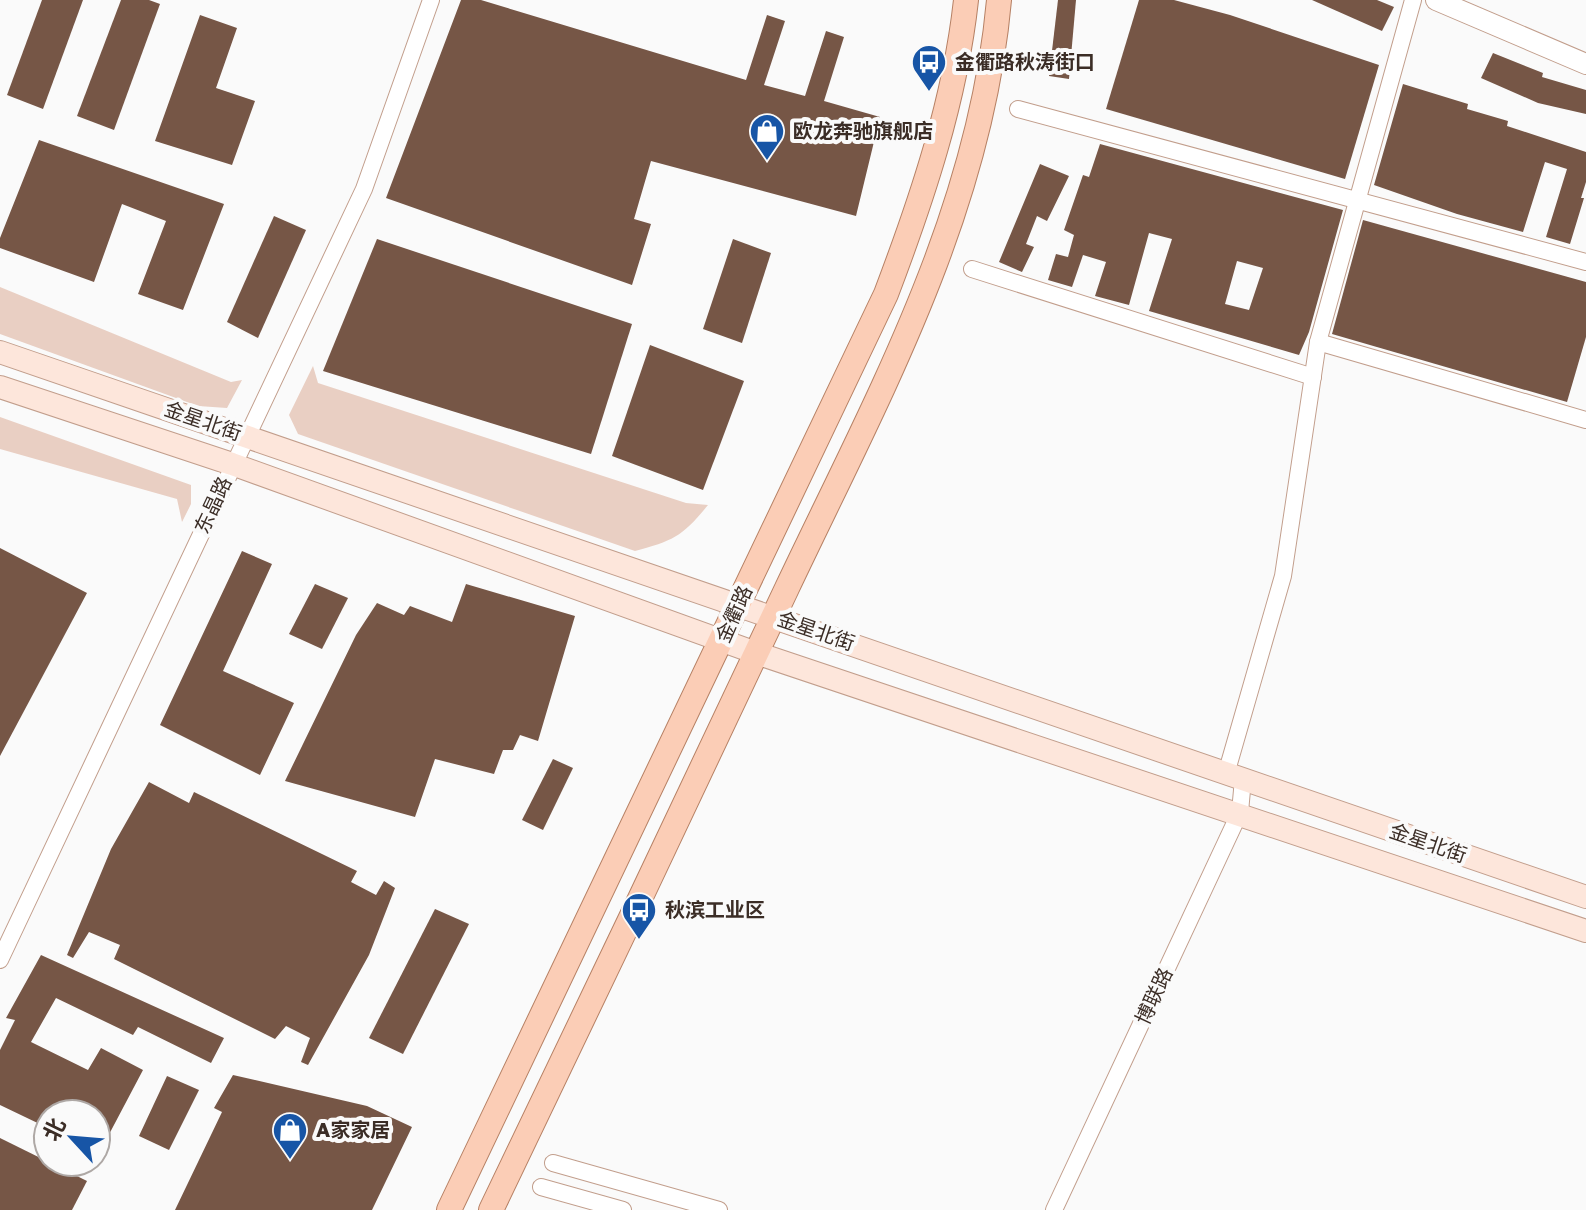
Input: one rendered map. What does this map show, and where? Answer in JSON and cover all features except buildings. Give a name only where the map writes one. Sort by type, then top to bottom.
[{"type":"main road","name":"金衢路","points":[[449,1210],[886,294],[930,168],[966,0]]},
{"type":"main road","name":"金衢路","points":[[491,1210],[759,654],[919,309],[958,208],[985,102],[999,0]]},
{"type":"main road","name":"金星北街","points":[[0,352],[739,603],[1586,897]]},
{"type":"main road","name":"金星北街","points":[[0,387],[232,464],[759,654],[1240,812],[1586,931]]},
{"type":"street","name":"东晶路","points":[[0,960],[364,189],[431,0]]},
{"type":"street","name":"博联路","points":[[1054,1210],[1240,812],[1234,777],[1283,576],[1318,342],[1413,0]]},
{"type":"street","points":[[1436,0],[1461,6],[1586,64]]},
{"type":"street","points":[[1018,109],[1586,262]]},
{"type":"street","points":[[972,269],[1313,377]]},
{"type":"street","points":[[1318,342],[1586,420]]},
{"type":"street","points":[[553,1163],[719,1210]]},
{"type":"street","points":[[541,1187],[623,1210]]},
{"type":"shaded area","points":[[0,287],[231,382],[242,380],[227,408],[198,406],[0,334]]},
{"type":"shaded area","points":[[313,366],[318,383],[686,503],[708,505],[676,536],[635,551],[298,434],[289,415]]},
{"type":"shaded area","points":[[0,417],[191,485],[191,504],[182,522],[177,499],[0,449]]},
{"type":"place","name":"金衢路秋涛街口","points":[[929,93]]},
{"type":"place","name":"欧龙奔驰旗舰店","points":[[767,162]]},
{"type":"place","name":"秋滨工业区","points":[[639,941]]},
{"type":"place","name":"A家家居","points":[[290,1161]]}]
